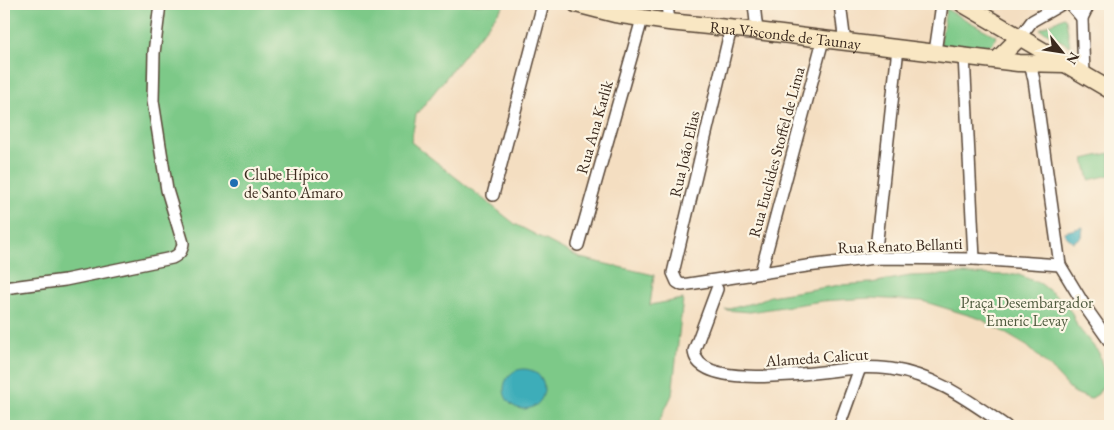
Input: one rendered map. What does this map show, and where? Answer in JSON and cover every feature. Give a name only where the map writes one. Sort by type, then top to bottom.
[{"type":"street","points":[[4,288],[65,280],[179,255],[183,243],[167,190],[153,101],[154,53],[160,4]]},
{"type":"street","points":[[493,195],[543,4]]},
{"type":"street","name":"Rua Visconde de Taunay","points":[[576,4],[642,19],[1030,64],[1065,64]]},
{"type":"street","points":[[666,4],[669,22]]},
{"type":"street","points":[[754,4],[758,31]]},
{"type":"street","points":[[840,4],[846,43]]},
{"type":"street","points":[[935,52],[942,4]]},
{"type":"street","points":[[963,4],[977,8],[1020,37],[1110,90]]},
{"type":"street","points":[[997,60],[1020,37],[1032,21],[1062,4]]},
{"type":"street","points":[[1070,4],[1082,18]]},
{"type":"street","points":[[1084,75],[1082,18],[1089,4]]},
{"type":"street","name":"Rua Ana Karlik","points":[[578,245],[642,19]]},
{"type":"street","name":"Rua João Elias","points":[[682,285],[677,282],[672,273],[731,28]]},
{"type":"street","name":"Rua Euclides Stoffel de Lima","points":[[761,272],[822,40]]},
{"type":"street","points":[[875,258],[898,48]]},
{"type":"street","points":[[964,56],[974,259]]},
{"type":"street","points":[[1030,64],[1034,80],[1060,265],[1086,308],[1110,342]]},
{"type":"street","name":"Rua Renato Bellanti","points":[[682,285],[761,272],[875,258],[974,259],[1060,265]]},
{"type":"street","name":"Alameda Calicut","points":[[716,289],[694,352],[695,357],[704,366],[728,376],[749,378],[860,368],[891,369],[922,377],[946,386],[1006,426]]},
{"type":"street","points":[[839,426],[860,368]]},
{"type":"green space","name":"Clube Hípico de Santo Amaro","points":[[4,4],[504,5],[416,115],[411,142],[515,224],[580,258],[654,275],[650,305],[683,299],[672,395],[657,426],[4,426]]},
{"type":"green space","points":[[946,9],[996,36],[993,44],[983,46],[940,46]]},
{"type":"green space","points":[[1064,17],[1066,19],[1070,46],[1040,29]]},
{"type":"green space","points":[[1110,153],[1110,175],[1089,180],[1084,159]]},
{"type":"green space","name":"Praça Desembargador Emeric Levay","points":[[961,274],[1019,275],[1041,284],[1060,299],[1072,313],[1077,326],[1099,353],[1106,381],[1098,394],[1090,399],[1073,392],[1027,346],[981,319],[922,301],[870,298],[822,301],[750,312],[725,310],[756,302],[770,296],[840,285],[871,283],[910,276]]},
{"type":"water","points":[[1083,227],[1082,237],[1073,242],[1065,235],[1064,232]]},
{"type":"water","points":[[520,369],[528,369],[535,372],[541,378],[544,389],[541,400],[535,406],[528,409],[520,409],[513,406],[507,400],[504,393],[504,385],[507,378],[513,372]]},
{"type":"place","name":"Clube Hípico de Santo Amaro","points":[[234,183]]}]
